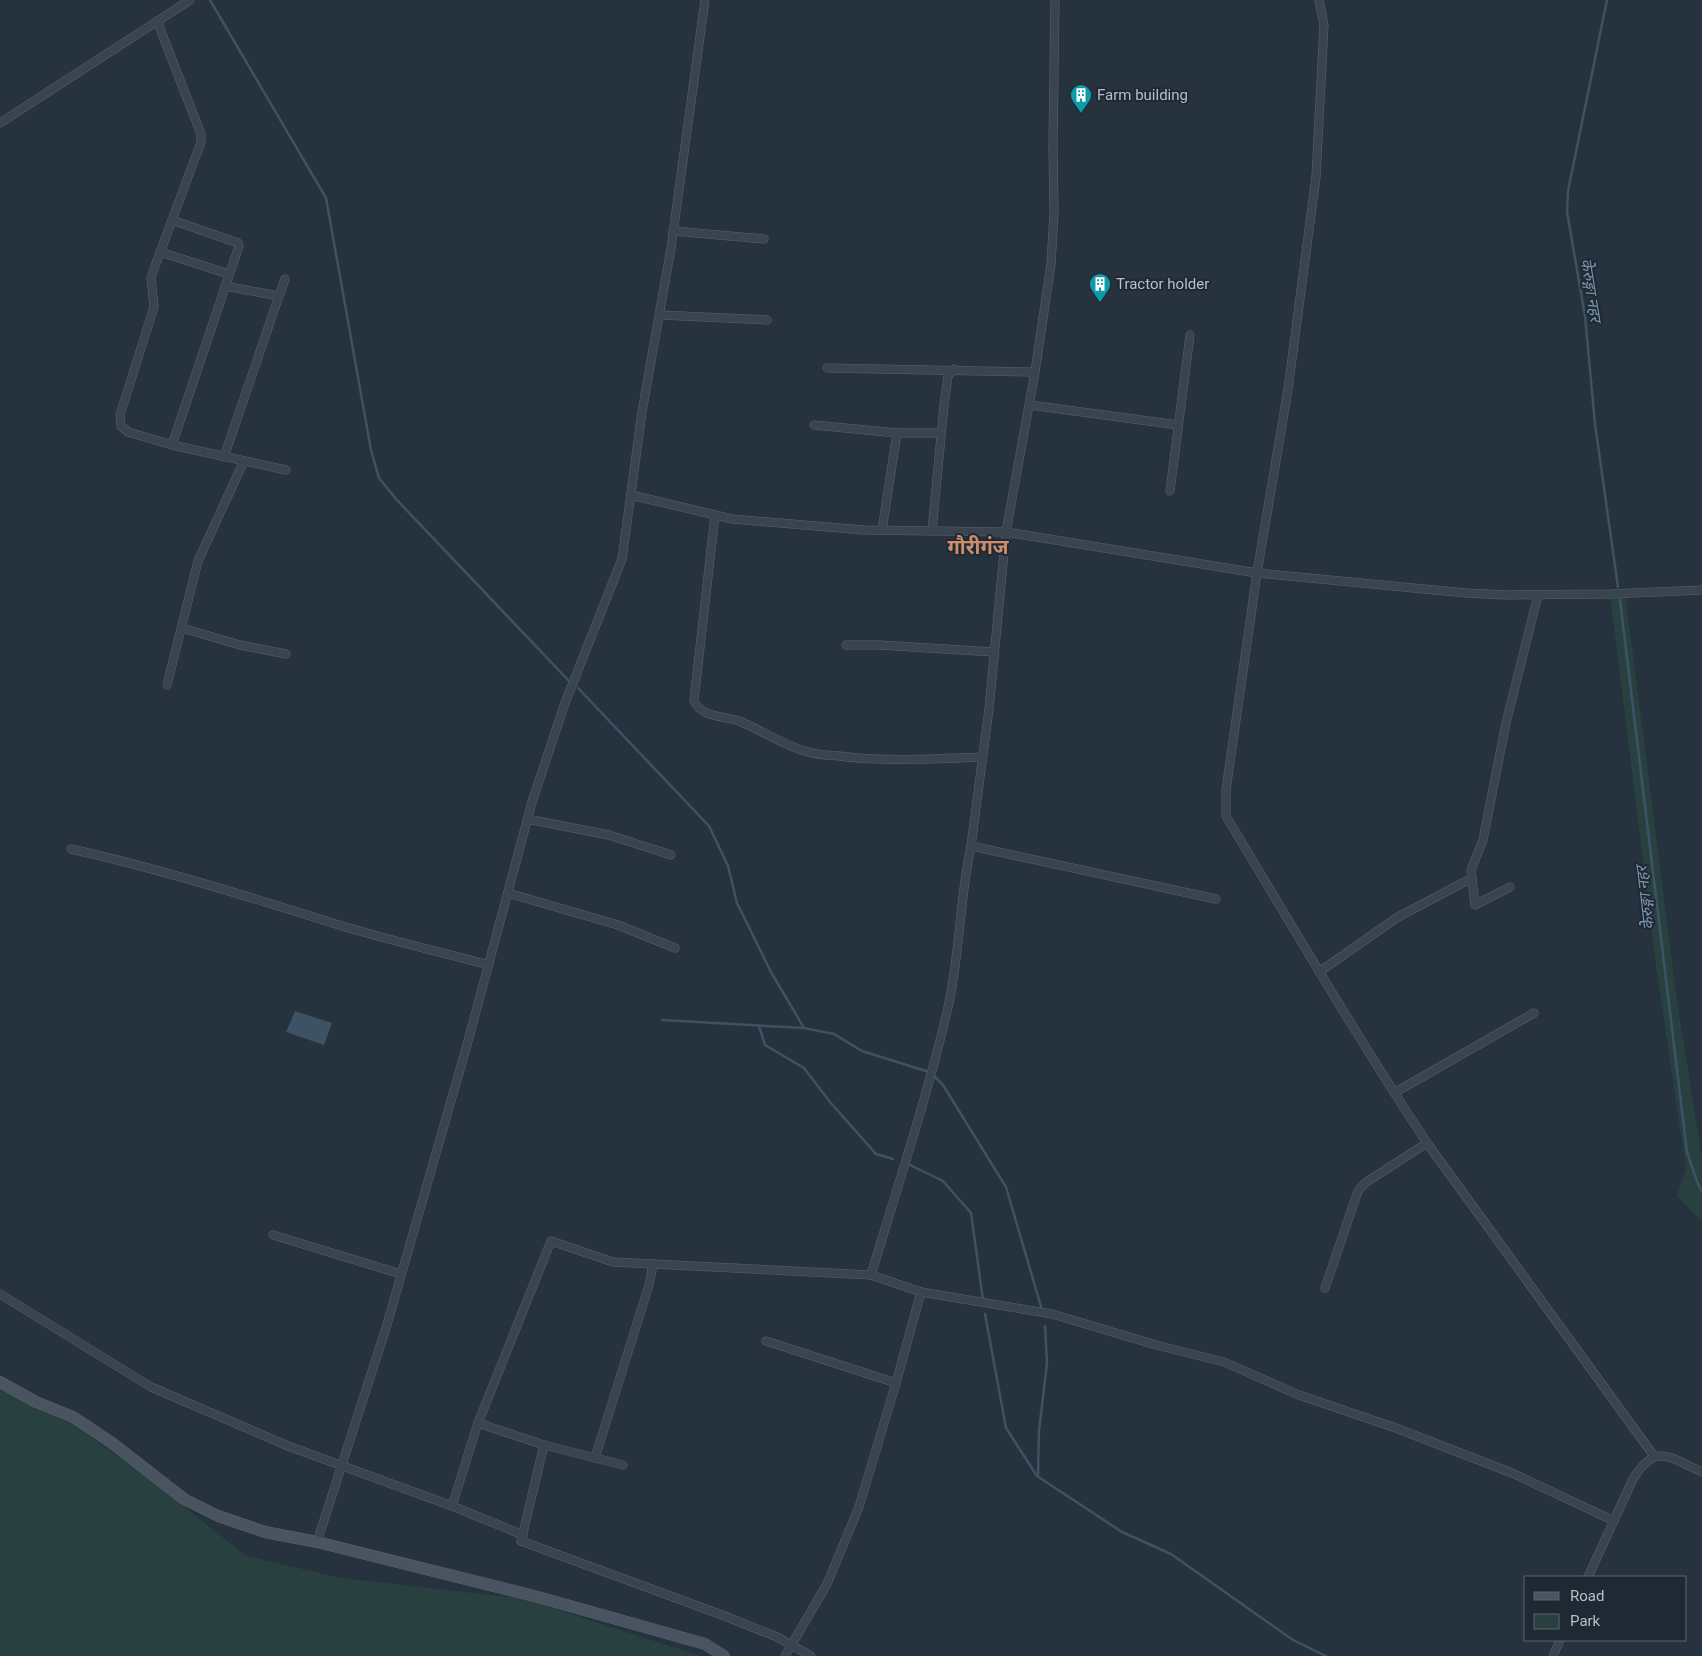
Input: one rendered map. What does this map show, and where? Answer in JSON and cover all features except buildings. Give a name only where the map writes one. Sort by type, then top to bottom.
[{"type":"main road","points":[[0,1382],[36,1402],[73,1417],[112,1443],[184,1499],[218,1516],[265,1532],[317,1542],[538,1597],[696,1641],[705,1644],[724,1656]]},
{"type":"street","points":[[0,123],[190,0]]},
{"type":"street","points":[[317,1542],[401,1274],[528,819],[565,703],[622,559],[642,412],[673,231],[706,0]]},
{"type":"street","points":[[871,1275],[931,1072],[947,1011],[952,982],[966,866],[971,846],[983,757],[1006,532],[1030,405],[1051,264],[1054,213],[1055,0]]},
{"type":"street","points":[[1319,0],[1324,25],[1316,177],[1290,370],[1226,790],[1226,816],[1319,972],[1427,1143],[1654,1456]]},
{"type":"street","points":[[157,21],[201,134],[201,142],[151,277],[154,307],[120,415],[121,426],[128,432],[172,445],[286,470]]},
{"type":"street","points":[[172,220],[238,243],[239,249],[172,445]]},
{"type":"street","points":[[673,231],[764,239]]},
{"type":"street","points":[[160,252],[229,274]]},
{"type":"street","points":[[224,457],[285,279]]},
{"type":"street","points":[[225,286],[278,296]]},
{"type":"street","points":[[659,314],[767,320]]},
{"type":"street","points":[[1170,491],[1190,335]]},
{"type":"street","points":[[827,368],[1035,372]]},
{"type":"street","points":[[932,531],[948,376],[954,370]]},
{"type":"street","points":[[1030,405],[1178,425]]},
{"type":"street","points":[[814,425],[897,434],[941,433]]},
{"type":"street","points":[[882,530],[897,434]]},
{"type":"street","points":[[167,686],[198,561],[244,461]]},
{"type":"street","points":[[631,495],[732,519],[882,530],[1006,532],[1258,573],[1466,593],[1538,595],[1702,590]]},
{"type":"street","points":[[715,515],[694,700],[696,706],[702,711],[738,721],[805,752],[858,759],[983,757]]},
{"type":"street","points":[[1510,887],[1475,905],[1470,870],[1483,840],[1506,723],[1538,595]]},
{"type":"street","points":[[182,628],[240,645],[286,654]]},
{"type":"street","points":[[846,645],[879,645],[994,652]]},
{"type":"street","points":[[528,819],[609,835],[671,855]]},
{"type":"street","points":[[971,846],[1216,899]]},
{"type":"street","points":[[71,849],[130,862],[288,908],[324,921],[489,964]]},
{"type":"street","points":[[1319,972],[1398,917],[1472,878]]},
{"type":"street","points":[[508,893],[618,925],[676,948]]},
{"type":"street","points":[[1394,1093],[1534,1013]]},
{"type":"street","points":[[1325,1288],[1358,1191],[1365,1184],[1427,1143]]},
{"type":"street","points":[[273,1235],[401,1274]]},
{"type":"street","points":[[452,1506],[478,1423],[551,1241],[613,1262],[871,1275],[921,1292],[1052,1314],[1224,1362],[1299,1395],[1393,1427],[1512,1473],[1614,1521]]},
{"type":"street","points":[[594,1458],[649,1286],[653,1264]]},
{"type":"street","points":[[785,1656],[827,1584],[859,1507],[921,1292]]},
{"type":"street","points":[[0,1294],[151,1387],[288,1446],[452,1506],[523,1535]]},
{"type":"street","points":[[766,1341],[896,1383]]},
{"type":"street","points":[[478,1423],[544,1445],[623,1465]]},
{"type":"street","points":[[544,1445],[521,1541],[722,1614],[792,1644],[811,1656]]},
{"type":"street","points":[[1588,1576],[1640,1468],[1654,1456],[1660,1455],[1668,1456],[1702,1472]]},
{"type":"street","points":[[1553,1656],[1560,1641]]},
{"type":"green space","points":[[1625,593],[1677,1000],[1702,1160],[1702,1222],[1677,1196],[1686,1168],[1656,966],[1610,594]]},
{"type":"green space","points":[[0,1387],[34,1408],[72,1424],[147,1477],[246,1556],[341,1578],[525,1599],[700,1656],[0,1656]]},
{"type":"water","points":[[295,1011],[332,1023],[324,1045],[286,1032]]},
{"type":"waterway","points":[[210,0],[326,198],[371,450],[379,478],[396,499],[569,681]]},
{"type":"waterway","name":"केेरुङ्गा नहर","points":[[1607,0],[1568,191],[1567,212],[1585,316],[1595,424],[1618,587]]},
{"type":"waterway","name":"केेरुङ्गा नहर","points":[[1620,600],[1687,1152],[1702,1192]]},
{"type":"waterway","points":[[578,688],[709,826],[728,866],[737,903],[771,972],[804,1028]]},
{"type":"waterway","points":[[662,1020],[804,1028],[834,1034],[862,1051],[929,1072]]},
{"type":"waterway","points":[[759,1026],[765,1045],[804,1068],[830,1102],[876,1154],[893,1159]]},
{"type":"waterway","points":[[933,1075],[943,1085],[1006,1187],[1042,1310]]},
{"type":"waterway","points":[[908,1164],[943,1181],[971,1213],[983,1300]]},
{"type":"waterway","points":[[985,1314],[1006,1428],[1037,1476],[1122,1532],[1171,1554],[1293,1640],[1326,1656]]},
{"type":"waterway","points":[[1038,1475],[1039,1431],[1047,1363],[1045,1326]]},
{"type":"place","name":"Farm building","points":[[1081,114]]},
{"type":"place","name":"Tractor holder","points":[[1100,303]]},
{"type":"district","name":"गौरीगंज","points":[[978,547]]}]
